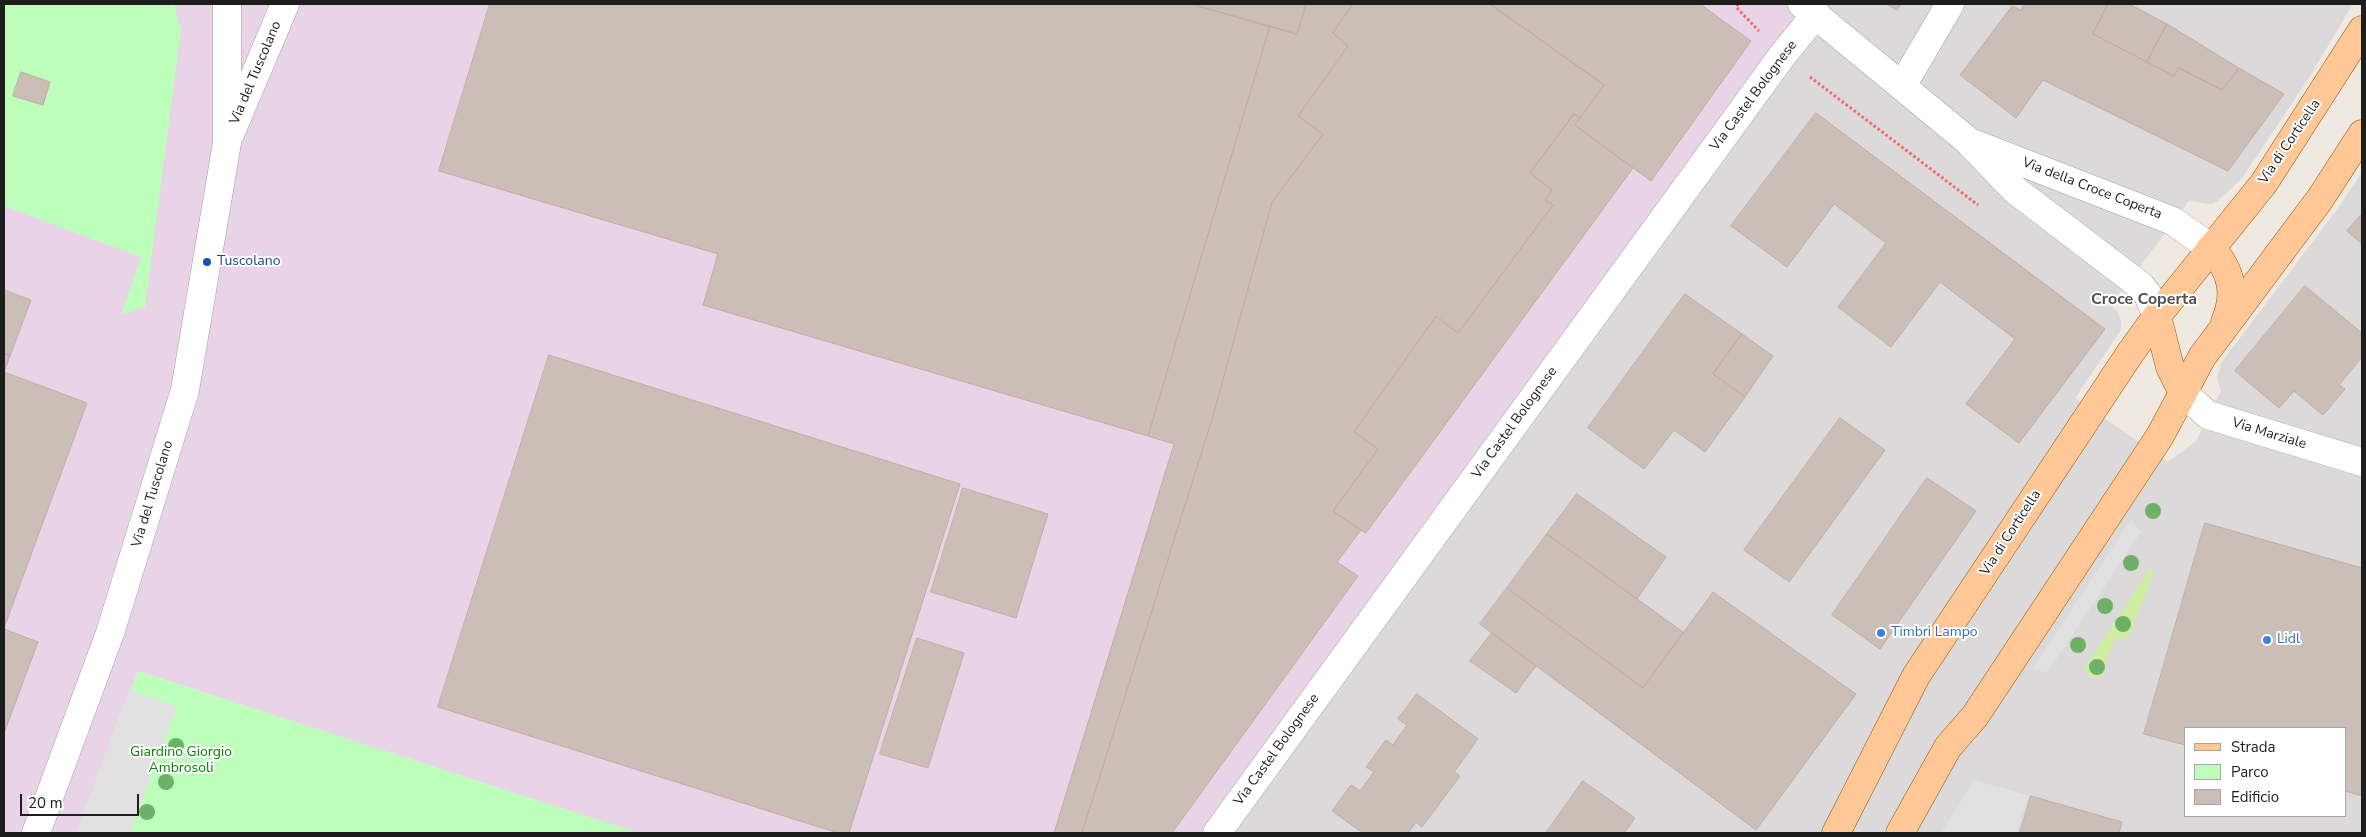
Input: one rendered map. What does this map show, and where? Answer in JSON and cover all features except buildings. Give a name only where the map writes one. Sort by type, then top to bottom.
[{"type":"main road","name":"Via di Corticella","points":[[1836,833],[1916,676],[2156,316],[2275,167],[2362,30]]},
{"type":"main road","points":[[1900,833],[1948,747],[1975,716],[2150,450],[2202,356],[2314,207],[2362,134]]},
{"type":"main road","points":[[2211,248],[2218,256],[2228,275],[2233,293],[2229,311],[2221,331]]},
{"type":"main road","points":[[2156,316],[2170,366],[2183,393]]},
{"type":"street","name":"Via del Tuscolano","points":[[36,833],[110,633],[185,390],[227,143],[227,4]]},
{"type":"street","name":"Via del Tuscolano","points":[[227,143],[285,4]]},
{"type":"street","points":[[1902,86],[1950,4]]},
{"type":"street","name":"Via Castel Bolognese","points":[[1217,833],[1782,56],[1809,9]]},
{"type":"street","name":"Via della Croce Coperta","points":[[1809,9],[1967,140],[2015,190],[2141,286],[2148,295],[2156,316]]},
{"type":"street","name":"Via della Croce Coperta","points":[[1967,140],[2173,222],[2211,248]]},
{"type":"street","name":"Via Marziale","points":[[2183,393],[2208,415],[2362,462]]},
{"type":"path","points":[[1738,4],[1736,7],[1782,56],[1985,210]]},
{"type":"shaded area","points":[[4,4],[1778,4],[1802,22],[1216,833],[638,833],[138,671],[76,833],[4,833]]},
{"type":"shaded area","points":[[1778,4],[2353,4],[2307,81],[2242,178],[2218,201],[2211,204],[2189,201],[2111,305],[2118,312],[2121,330],[2075,398],[2168,462],[2196,441],[2221,391],[2217,378],[2221,363],[2336,211],[2362,172],[2362,833],[1216,833],[1802,22]]},
{"type":"shaded area","points":[[2131,519],[2141,532],[2047,673],[2032,669]]},
{"type":"shaded area","points":[[129,689],[177,707],[130,833],[76,833]]},
{"type":"shaded area","points":[[1974,780],[2028,795],[2017,833],[1941,833]]},
{"type":"green space","points":[[4,4],[174,4],[181,30],[145,307],[121,314],[141,257],[4,206]]},
{"type":"green space","points":[[2149,570],[2152,570],[2153,576],[2129,636],[2126,639],[2115,638],[2101,676],[2096,677],[2086,673],[2084,669]]},
{"type":"green space","name":"Giardino Giorgio Ambrosoli","points":[[138,671],[638,833],[76,833]]},
{"type":"place","name":"Tuscolano","points":[[207,262]]},
{"type":"place","name":"Timbri Lampo","points":[[1881,633]]},
{"type":"place","name":"Lidl","points":[[2267,640]]},
{"type":"district","name":"Croce Coperta","points":[[2144,300]]}]
